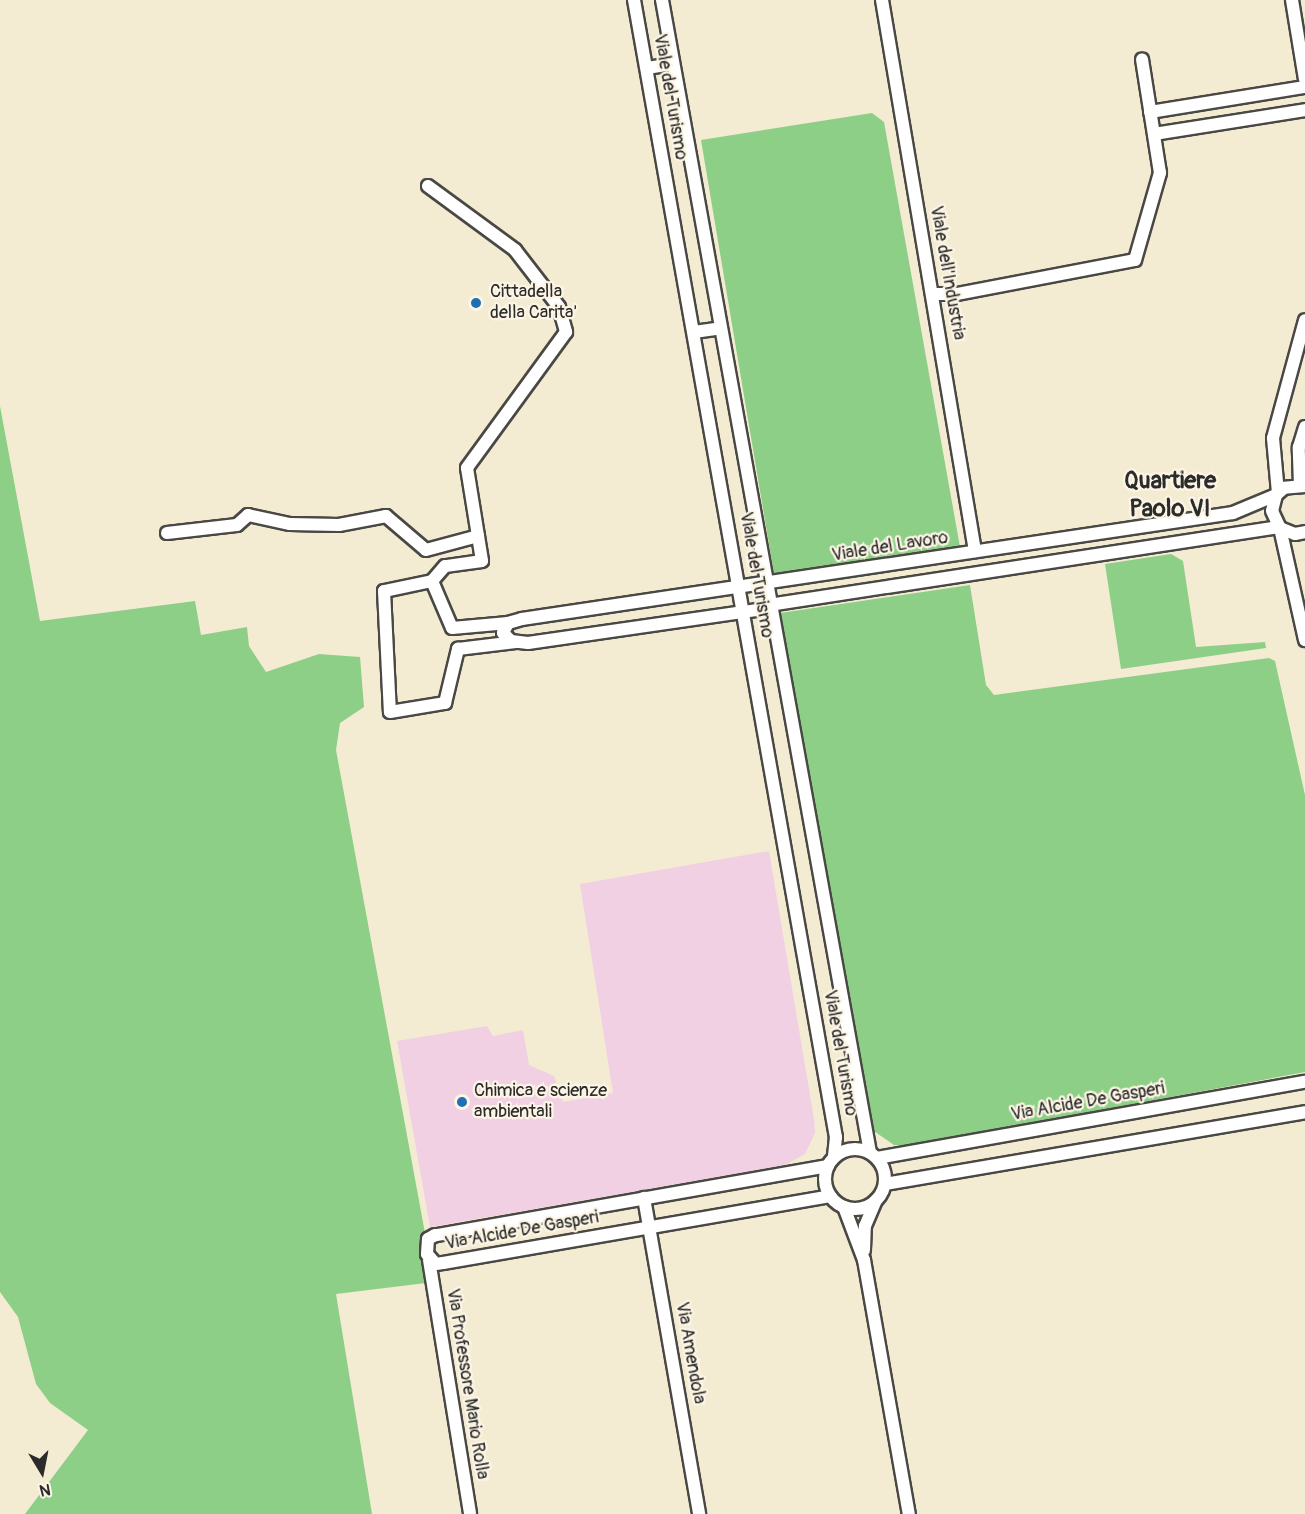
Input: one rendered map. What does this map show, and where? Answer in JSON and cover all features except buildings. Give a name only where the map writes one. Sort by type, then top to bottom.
[{"type":"street","name":"Viale del Turismo","points":[[634,0],[836,1137],[831,1161]]},
{"type":"street","name":"Viale del Turismo","points":[[662,0],[766,585],[771,595],[769,605],[873,1155]]},
{"type":"street","name":"Viale dell'Industria","points":[[882,0],[975,551]]},
{"type":"street","points":[[1292,0],[1302,34],[1305,80]]},
{"type":"street","points":[[932,294],[957,294],[1136,260],[1160,173],[1142,59]]},
{"type":"street","points":[[647,68],[672,64]]},
{"type":"street","points":[[1150,112],[1305,87]]},
{"type":"street","points":[[1154,134],[1305,110]]},
{"type":"street","points":[[428,186],[515,250],[559,307],[566,332],[467,468],[482,561],[445,566],[432,580],[384,591],[390,711],[445,703],[458,649],[744,609],[1279,527],[1295,534],[1305,532]]},
{"type":"street","points":[[1305,320],[1303,335],[1273,438],[1277,494],[1272,511],[1279,527],[1305,640]]},
{"type":"street","points":[[694,332],[721,328]]},
{"type":"street","points":[[1303,486],[1299,447],[1305,427]]},
{"type":"street","name":"Viale del Lavoro","points":[[432,580],[452,628],[508,624],[740,589],[753,583],[766,585],[1233,513],[1277,494],[1303,486]]},
{"type":"street","points":[[167,533],[237,525],[248,515],[290,524],[339,525],[386,516],[426,550],[478,536]]},
{"type":"street","points":[[508,624],[503,633],[516,642]]},
{"type":"street","name":"Via Alcide De Gasperi","points":[[873,1155],[1305,1082]]},
{"type":"street","points":[[885,1184],[1305,1112]]},
{"type":"street","points":[[885,1184],[873,1155],[851,1149],[831,1161],[825,1181],[830,1196],[844,1207],[864,1260],[909,1514]]},
{"type":"street","name":"Via Alcide De Gasperi","points":[[830,1196],[443,1263],[429,1260],[426,1246],[435,1235],[644,1198],[831,1161]]},
{"type":"street","points":[[864,1260],[865,1226],[885,1184]]},
{"type":"street","name":"Via Amendola","points":[[644,1198],[699,1514]]},
{"type":"street","points":[[844,1207],[861,1208],[876,1200]]},
{"type":"street","name":"Via Professore Mario Rolla","points":[[429,1260],[470,1514]]},
{"type":"shaded area","points":[[769,851],[814,1119],[815,1133],[805,1154],[785,1165],[430,1227],[397,1041],[487,1026],[493,1036],[523,1030],[529,1065],[554,1076],[563,1102],[613,1093],[580,884]]},
{"type":"green space","points":[[872,113],[884,122],[960,547],[774,574],[701,140]]},
{"type":"green space","points":[[0,406],[40,621],[195,601],[201,635],[247,627],[249,646],[266,672],[319,654],[360,657],[364,707],[340,723],[336,750],[434,1282],[336,1294],[372,1514],[25,1514],[88,1430],[50,1403],[36,1384],[18,1317],[0,1292]]},
{"type":"green space","points":[[1171,554],[1183,561],[1196,647],[1265,642],[1266,648],[1121,669],[1105,564]]},
{"type":"green space","points":[[970,585],[986,685],[994,695],[1269,658],[1275,661],[1305,795],[1305,1072],[908,1146],[894,1145],[868,1127],[780,613]]},
{"type":"place","name":"Cittadella della Carita'","points":[[476,303]]},
{"type":"place","name":"Chimica e scienze ambientali","points":[[462,1102]]},
{"type":"district","name":"Quartiere Paolo VI","points":[[1170,495]]}]
